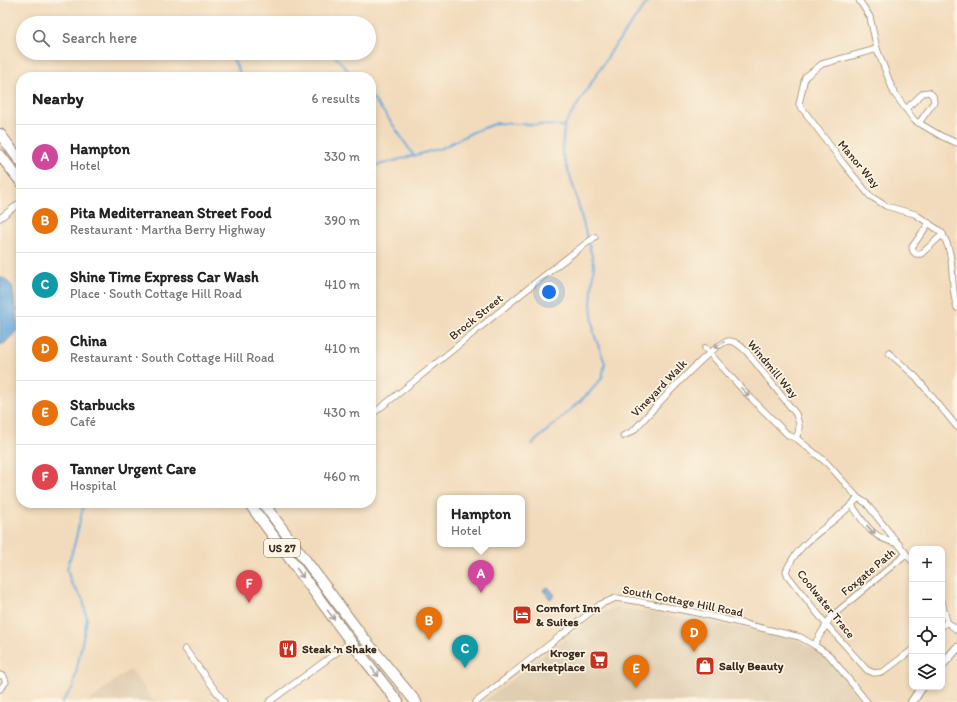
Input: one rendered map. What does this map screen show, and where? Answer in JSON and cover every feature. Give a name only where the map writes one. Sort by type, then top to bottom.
[{"type":"highway","points":[[0,134],[16,155]]},
{"type":"highway","points":[[0,156],[16,176]]},
{"type":"highway","name":"US 27","points":[[255,508],[351,642],[398,702]]},
{"type":"highway","name":"US 27","points":[[267,508],[362,636],[416,702]]},
{"type":"highway","points":[[273,508],[274,518]]},
{"type":"highway","points":[[351,642],[362,636]]},
{"type":"street","points":[[859,0],[870,17],[877,49],[894,93],[914,120],[941,136],[957,143]]},
{"type":"street","name":"Manor Way","points":[[877,49],[822,64],[805,77],[799,104],[843,163],[870,196],[886,206],[915,214],[943,234],[951,253],[954,300],[957,308]]},
{"type":"street","points":[[906,109],[923,93],[929,92],[933,96],[934,102],[919,123]]},
{"type":"street","points":[[0,218],[16,206]]},
{"type":"street","points":[[929,223],[912,247],[912,251],[916,254],[921,254],[943,234]]},
{"type":"street","name":"Brock Street","points":[[376,411],[554,268],[595,237]]},
{"type":"street","name":"Windmill Way","points":[[707,351],[724,342],[730,341],[741,346],[796,414],[800,426],[799,433],[796,438]]},
{"type":"street","points":[[707,351],[789,436],[796,438],[827,463],[858,498],[866,503],[909,558]]},
{"type":"street","name":"Vineyard Walk","points":[[623,436],[633,431],[707,351]]},
{"type":"street","points":[[889,353],[916,377],[957,427]]},
{"type":"street","name":"Coolwater Trace","points":[[858,498],[852,505],[812,536],[789,564],[786,571],[794,584],[826,624],[867,670],[874,673],[883,672],[909,652]]},
{"type":"street","points":[[852,505],[873,533],[883,540],[899,544]]},
{"type":"street","name":"Foxgate Path","points":[[814,644],[831,617],[906,554]]},
{"type":"street","name":"South Cottage Hill Road","points":[[476,702],[601,604],[616,598],[698,613],[800,637],[814,644],[828,655],[867,702]]},
{"type":"street","points":[[945,612],[948,622],[957,630]]},
{"type":"street","points":[[269,702],[351,642]]},
{"type":"street","points":[[945,662],[957,648]]},
{"type":"street","points":[[185,649],[224,702]]},
{"type":"street","points":[[0,675],[4,677],[6,682],[0,689]]},
{"type":"street","points":[[912,702],[920,690]]},
{"type":"shaded area","points":[[617,607],[782,635],[798,640],[821,653],[833,665],[862,702],[483,702],[595,616]]},
{"type":"shaded area","points":[[130,669],[155,702],[88,702]]},
{"type":"water","points":[[0,277],[5,279],[12,286],[16,315],[16,331],[5,343],[0,345]]},
{"type":"water","points":[[548,587],[555,595],[550,599],[543,590]]},
{"type":"waterway","points":[[532,444],[589,393],[602,378],[605,363],[594,334],[591,304],[594,264],[574,188],[562,153],[564,126],[614,47],[649,0]]},
{"type":"waterway","points":[[234,60],[240,72]]},
{"type":"waterway","points":[[338,60],[349,72]]},
{"type":"waterway","points":[[376,102],[414,156]]},
{"type":"waterway","points":[[376,166],[442,148],[473,132],[497,123],[564,126]]},
{"type":"waterway","points":[[62,702],[73,687],[87,619],[83,599],[71,583],[67,569],[83,508]]},
{"type":"place","name":"Hampton","points":[[481,593]]},
{"type":"place","name":"Tanner Urgent Care","points":[[249,603]]},
{"type":"place","name":"Comfort Inn & Suites","points":[[522,615]]},
{"type":"place","name":"Pita Mediterranean Street Food","points":[[429,640]]},
{"type":"place","name":"Steak 'n Shake","points":[[288,649]]},
{"type":"place","name":"China","points":[[694,652]]},
{"type":"place","name":"Kroger Marketplace","points":[[599,660]]},
{"type":"place","name":"Sally Beauty","points":[[705,666]]},
{"type":"place","name":"Shine Time Express Car Wash","points":[[465,668]]},
{"type":"place","name":"Starbucks","points":[[636,688]]}]
